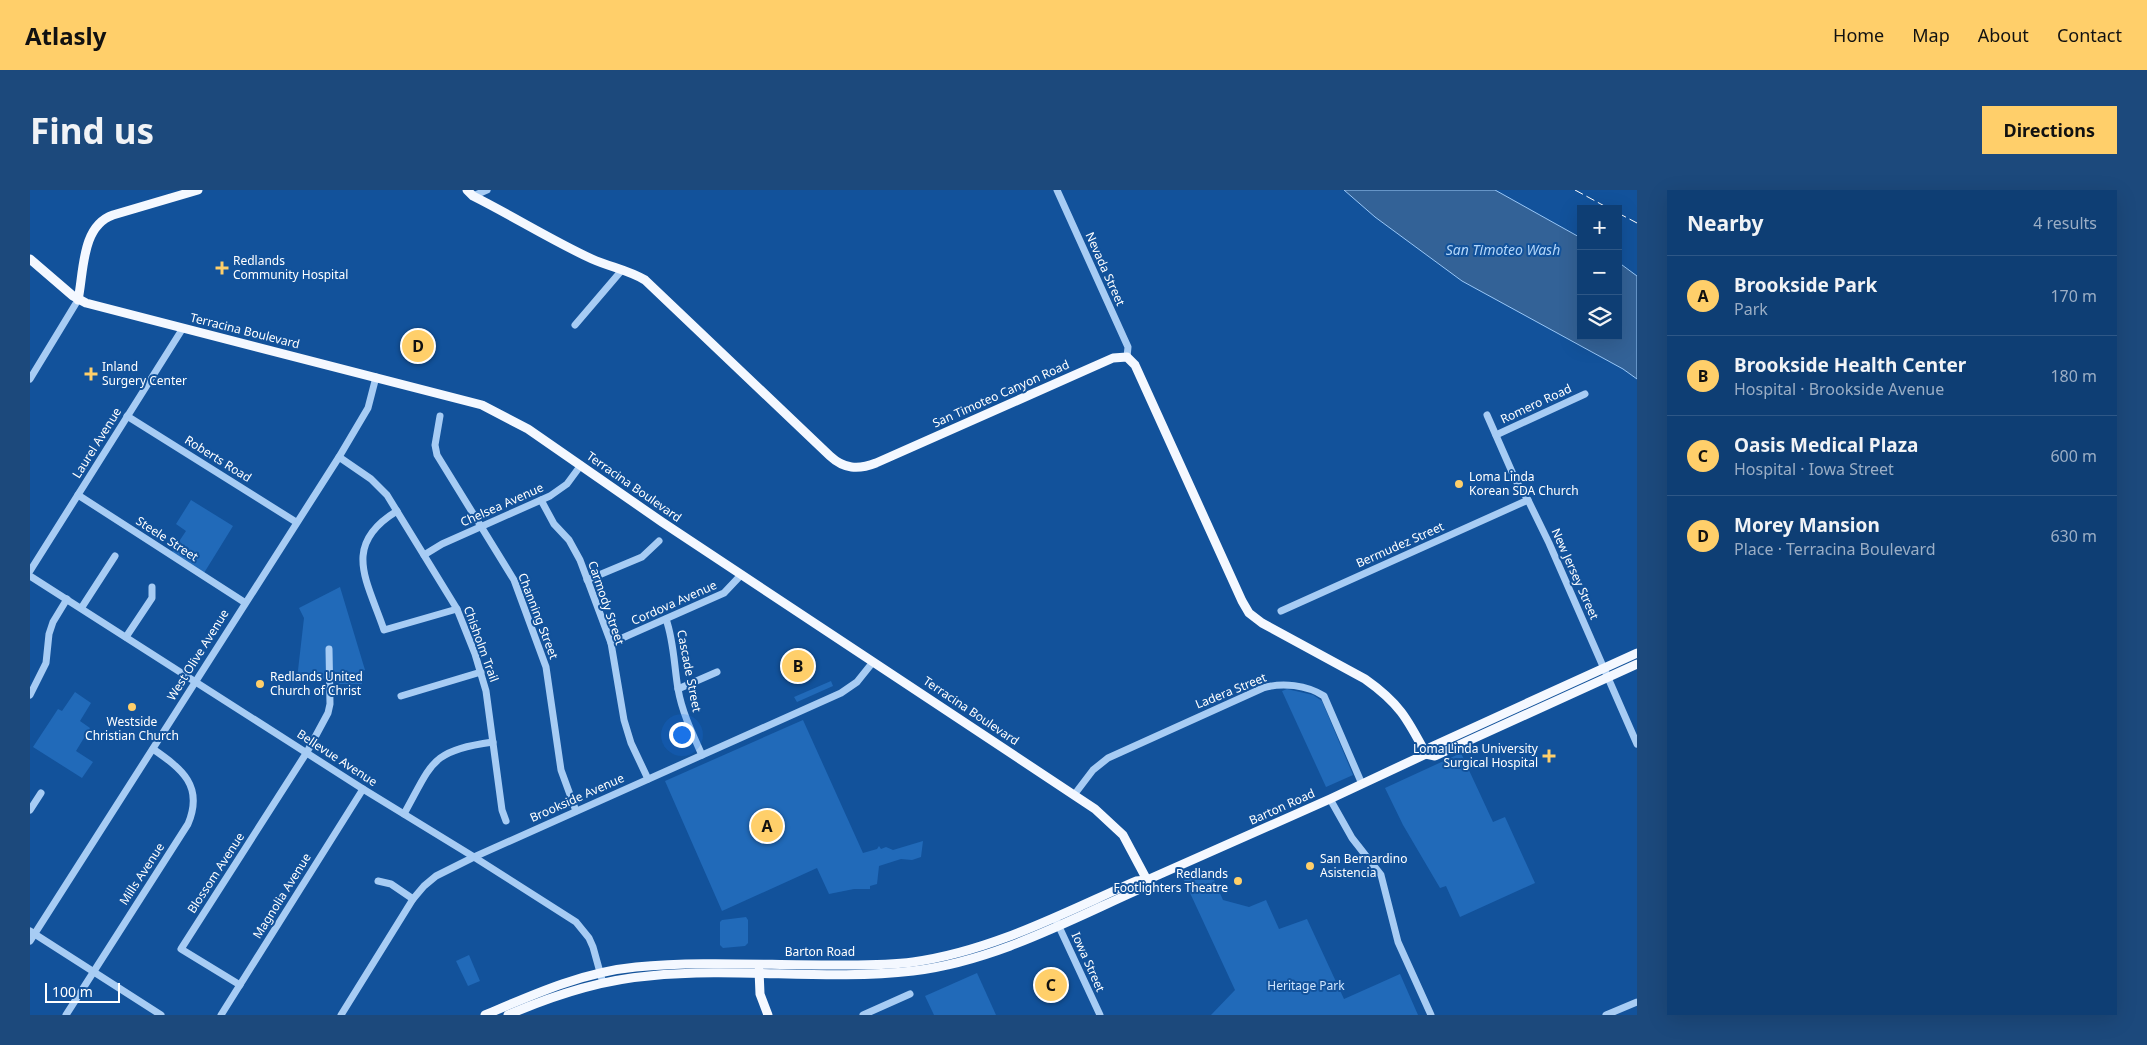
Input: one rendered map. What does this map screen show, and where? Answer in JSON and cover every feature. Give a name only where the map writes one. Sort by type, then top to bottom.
[{"type":"main road","points":[[78,300],[89,244],[100,221],[113,215],[190,194],[198,190]]},
{"type":"main road","name":"San Timoteo Canyon Road","points":[[470,193],[593,260],[645,280],[830,456],[839,464],[850,468],[861,468],[876,463],[1113,358],[1127,357]]},
{"type":"main road","name":"Terracina Boulevard","points":[[30,259],[78,300],[482,405],[528,428],[662,522],[1094,809],[1122,835],[1147,880]]},
{"type":"main road","points":[[1127,357],[1135,365],[1249,613],[1262,624],[1365,679],[1376,687],[1400,708],[1426,754]]},
{"type":"main road","name":"Barton Road","points":[[508,1015],[555,996],[603,983],[669,974],[911,962],[958,958],[1004,949],[1136,881],[1147,880],[1330,799],[1426,754],[1431,747],[1637,653]]},
{"type":"main road","name":"Barton Road","points":[[1426,754],[1435,756],[1637,664]]},
{"type":"main road","name":"Barton Road","points":[[485,1015],[549,988],[600,973],[635,967],[668,965],[759,969]]},
{"type":"main road","points":[[759,969],[762,1001],[768,1015]]},
{"type":"street","points":[[470,193],[487,190]]},
{"type":"street","name":"Nevada Street","points":[[1058,190],[1128,347],[1127,357]]},
{"type":"street","points":[[575,325],[622,270]]},
{"type":"street","points":[[30,378],[78,300]]},
{"type":"street","name":"Laurel Avenue","points":[[30,571],[183,328]]},
{"type":"street","name":"West Olive Avenue","points":[[30,942],[32,932],[153,749],[244,602],[339,457],[368,408],[376,377]]},
{"type":"street","name":"Romero Road","points":[[1496,435],[1585,394]]},
{"type":"street","name":"New Jersey Street","points":[[1487,415],[1516,481],[1528,500],[1605,668],[1637,744]]},
{"type":"street","name":"Roberts Road","points":[[127,416],[296,522]]},
{"type":"street","name":"Channing Street","points":[[440,416],[435,445],[437,456],[514,580],[540,646],[546,667],[561,770],[576,811]]},
{"type":"street","name":"Chisholm Trail","points":[[339,457],[371,478],[387,495],[457,609],[481,672],[486,691],[502,810],[506,821]]},
{"type":"street","name":"Chelsea Avenue","points":[[424,555],[480,527],[541,500],[567,484],[581,465]]},
{"type":"street","name":"Steele Street","points":[[78,495],[244,602]]},
{"type":"street","name":"Carmody Street","points":[[541,500],[554,524],[576,551],[611,643],[624,720],[648,779]]},
{"type":"street","name":"Bermudez Street","points":[[1281,611],[1528,500]]},
{"type":"street","points":[[397,510],[384,518],[366,537],[362,556],[363,567],[384,630],[457,609]]},
{"type":"street","points":[[587,580],[642,557],[659,541]]},
{"type":"street","points":[[82,607],[115,556]]},
{"type":"street","name":"Cordova Avenue","points":[[611,643],[724,593],[742,575]]},
{"type":"street","name":"Bellevue Avenue","points":[[30,576],[82,607],[363,789],[576,922],[589,938],[593,947],[603,983]]},
{"type":"street","points":[[126,637],[152,598],[152,587]]},
{"type":"street","points":[[30,695],[46,663],[49,634],[53,622],[67,599]]},
{"type":"street","name":"Cascade Street","points":[[666,619],[672,640],[678,689],[687,721],[702,755]]},
{"type":"street","points":[[307,752],[329,709],[329,649]]},
{"type":"street","name":"Brookside Avenue","points":[[341,1015],[413,899],[429,881],[474,857],[848,690],[858,682],[873,662]]},
{"type":"street","points":[[401,696],[481,672]]},
{"type":"street","points":[[678,689],[717,672]]},
{"type":"street","name":"Ladera Street","points":[[1074,795],[1093,770],[1108,758],[1263,688],[1276,685],[1306,688],[1324,696],[1362,784]]},
{"type":"street","points":[[404,814],[436,760],[456,749],[493,742]]},
{"type":"street","name":"Mills Avenue","points":[[66,1015],[188,824],[194,809],[193,794],[185,776],[175,764],[153,749]]},
{"type":"street","name":"Blossom Avenue","points":[[240,986],[182,949],[307,752]]},
{"type":"street","name":"Magnolia Avenue","points":[[220,1015],[363,789]]},
{"type":"street","points":[[30,810],[41,793]]},
{"type":"street","points":[[1330,799],[1352,838],[1381,875],[1398,942],[1431,1015]]},
{"type":"street","points":[[378,881],[391,884],[413,899]]},
{"type":"street","name":"Iowa Street","points":[[1057,922],[1100,1015]]},
{"type":"street","points":[[32,932],[161,1015]]},
{"type":"street","points":[[864,1015],[910,994]]},
{"type":"street","points":[[1606,1015],[1637,1002]]},
{"type":"green space","points":[[191,500],[233,526],[204,573],[172,552],[186,531],[176,524]]},
{"type":"green space","points":[[340,587],[365,670],[361,672],[362,684],[338,684],[326,679],[297,679],[304,618],[299,608]]},
{"type":"green space","points":[[831,681],[833,686],[797,702],[794,697]]},
{"type":"green space","points":[[1287,689],[1313,695],[1322,701],[1353,775],[1326,787],[1282,691]]},
{"type":"green space","points":[[75,692],[91,703],[80,721],[90,728],[76,751],[93,762],[82,778],[33,747],[58,709],[62,711]]},
{"type":"green space","points":[[803,720],[863,853],[877,849],[879,846],[881,849],[886,847],[893,850],[923,841],[921,857],[912,860],[901,859],[879,866],[877,884],[870,886],[870,889],[854,889],[829,894],[817,868],[722,911],[665,781]]},
{"type":"green space","points":[[1461,753],[1493,822],[1505,817],[1535,883],[1460,917],[1446,886],[1440,888],[1403,825],[1385,788]]},
{"type":"green space","name":"Heritage Park","points":[[1209,869],[1223,900],[1249,907],[1266,900],[1279,929],[1307,919],[1344,999],[1400,974],[1418,1015],[1211,1015],[1235,990],[1184,880]]},
{"type":"green space","points":[[746,917],[748,920],[748,943],[745,946],[723,948],[720,945],[720,922],[722,920]]},
{"type":"green space","points":[[469,955],[480,981],[468,986],[456,961]]},
{"type":"green space","points":[[977,973],[996,1015],[934,1015],[925,996]]},
{"type":"water","name":"San Timoteo Wash","points":[[1344,190],[1495,190],[1577,236],[1577,340],[1622,340],[1622,265],[1637,276],[1637,379],[1623,369],[1462,281],[1375,217]]},
{"type":"railway","points":[[1575,190],[1603,205]]},
{"type":"railway","points":[[1622,215],[1637,223]]},
{"type":"place","name":"Redlands Community Hospital","points":[[222,268]]},
{"type":"place","name":"Morey Mansion","points":[[418,346]]},
{"type":"place","name":"Inland Surgery Center","points":[[91,374]]},
{"type":"place","name":"Loma Linda Korean SDA Church","points":[[1459,484]]},
{"type":"place","name":"Brookside Health Center","points":[[798,666]]},
{"type":"place","name":"Redlands United Church of Christ","points":[[260,684]]},
{"type":"place","name":"Westside Christian Church","points":[[132,707]]},
{"type":"place","name":"Loma Linda University Surgical Hospital","points":[[1549,756]]},
{"type":"place","name":"Brookside Park","points":[[767,826]]},
{"type":"place","name":"San Bernardino Asistencia","points":[[1310,866]]},
{"type":"place","name":"Redlands Footlighters Theatre","points":[[1238,881]]},
{"type":"place","name":"Oasis Medical Plaza","points":[[1051,985]]}]
